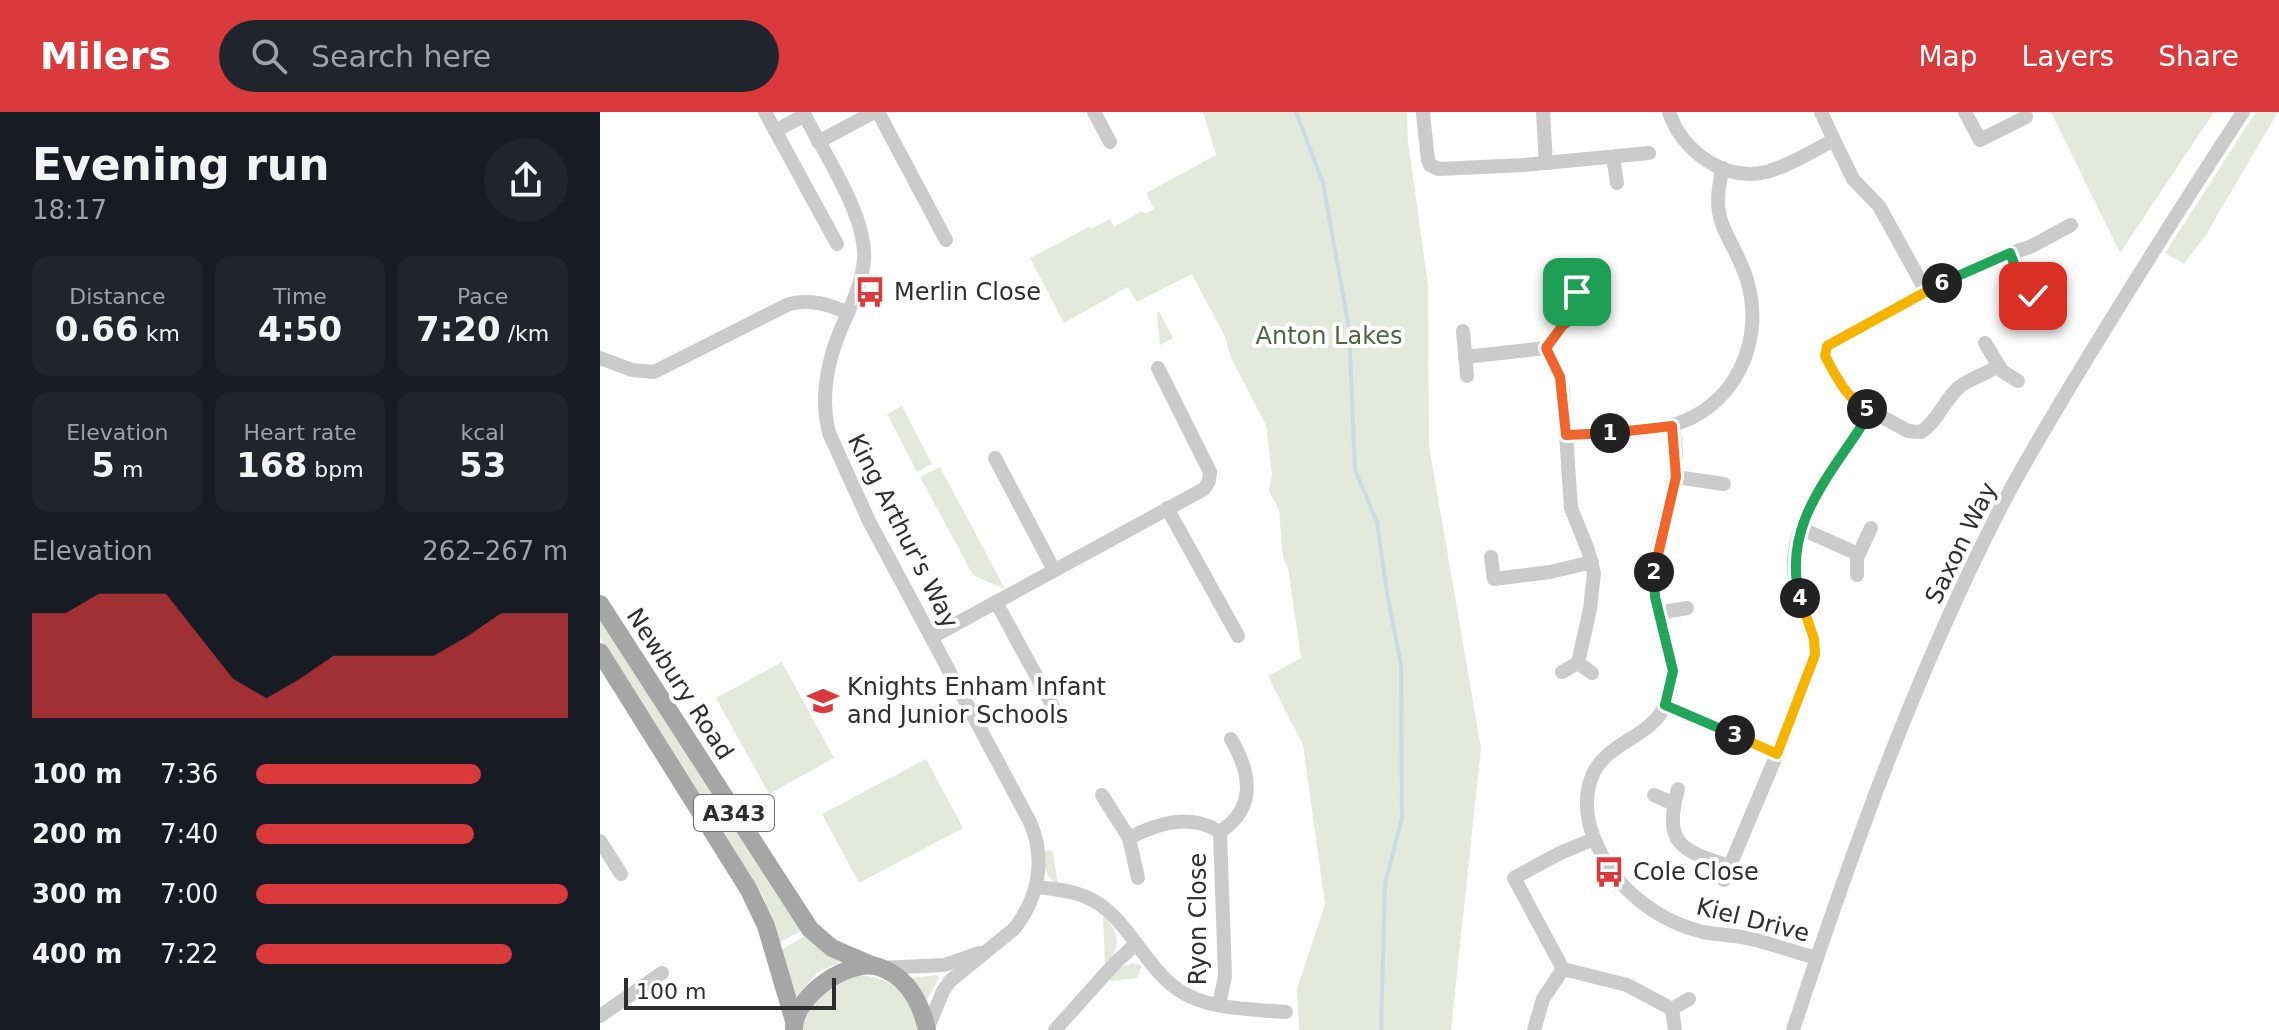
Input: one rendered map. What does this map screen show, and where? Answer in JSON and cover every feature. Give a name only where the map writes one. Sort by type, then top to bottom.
[{"type":"main road","name":"Newbury Road","points":[[600,604],[805,922],[824,943],[877,967]]},
{"type":"main road","name":"Newbury Road","points":[[600,652],[749,890],[770,937],[794,1026]]},
{"type":"main road","name":"A343","points":[[794,1026],[804,1001],[822,983],[842,973],[877,967],[909,987],[920,1006],[927,1030]]},
{"type":"street","points":[[765,112],[837,244]]},
{"type":"street","points":[[818,142],[876,112],[946,240]]},
{"type":"street","points":[[1094,112],[1110,142]]},
{"type":"street","points":[[1543,112],[1546,163]]},
{"type":"street","points":[[1669,112],[1689,146],[1707,161],[1740,172],[1764,172],[1834,140]]},
{"type":"street","points":[[1821,112],[1853,179],[1879,206],[1926,291]]},
{"type":"street","points":[[1965,112],[1973,144],[2026,117]]},
{"type":"street","name":"Saxon Way","points":[[1793,1030],[1816,958],[1897,740],[1946,624],[1996,518],[2039,437],[2243,112]]},
{"type":"street","points":[[775,131],[804,113]]},
{"type":"street","name":"King Arthur's Way","points":[[804,113],[856,217],[863,245],[862,273],[835,346],[826,381],[829,433],[864,510],[1036,835],[1039,850],[1037,887],[1021,921],[958,974],[943,991],[927,1030]]},
{"type":"street","points":[[1423,114],[1428,160],[1434,168],[1546,163],[1649,153]]},
{"type":"street","points":[[1613,157],[1617,183]]},
{"type":"street","points":[[1566,435],[1672,426],[1707,408],[1725,392],[1745,361],[1753,318],[1752,298],[1746,275],[1725,234],[1717,208],[1723,168]]},
{"type":"street","points":[[1998,366],[1962,384],[1921,432],[1908,431],[1851,399],[1824,350],[1832,341],[1926,291],[1995,258],[2030,247],[2071,225]]},
{"type":"street","points":[[2010,253],[2033,296]]},
{"type":"street","points":[[1577,292],[1587,309]]},
{"type":"street","points":[[600,358],[632,370],[654,372],[789,304],[819,302],[848,313]]},
{"type":"street","points":[[1465,357],[1546,348],[1563,325],[1587,309],[1604,305]]},
{"type":"street","points":[[1463,331],[1467,376]]},
{"type":"street","points":[[1985,343],[1998,366],[2018,381]]},
{"type":"street","points":[[1546,348],[1560,377],[1571,508],[1592,562],[1593,589],[1578,663],[1562,672]]},
{"type":"street","points":[[932,637],[1204,489],[1210,476],[1158,368]]},
{"type":"street","points":[[1654,795],[1676,796],[1671,826],[1678,841],[1727,873],[1815,655],[1814,639],[1794,569],[1802,529],[1818,491],[1871,411]]},
{"type":"street","points":[[1672,426],[1676,477],[1654,572],[1658,613],[1673,671],[1665,705],[1777,754]]},
{"type":"street","points":[[995,458],[1054,570]]},
{"type":"street","points":[[1676,477],[1724,484]]},
{"type":"street","points":[[1167,508],[1238,636]]},
{"type":"street","points":[[1857,575],[1858,554],[1871,528]]},
{"type":"street","points":[[1802,529],[1858,554]]},
{"type":"street","points":[[1491,557],[1494,579],[1550,572],[1592,562]]},
{"type":"street","points":[[996,602],[1061,721]]},
{"type":"street","points":[[1658,613],[1687,608]]},
{"type":"street","points":[[1578,663],[1592,673]]},
{"type":"street","name":"Kiel Drive","points":[[1665,705],[1649,725],[1607,755],[1592,776],[1587,800],[1594,839],[1616,878],[1661,915],[1688,927],[1752,939],[1816,958]]},
{"type":"street","name":"Ryon Close","points":[[1220,832],[1236,820],[1244,809],[1246,797],[1243,764],[1231,739]]},
{"type":"street","points":[[1102,795],[1129,838],[1138,878]]},
{"type":"street","name":"Ryon Close","points":[[1129,838],[1154,826],[1179,821],[1199,823],[1220,832]]},
{"type":"street","name":"Ryon Close","points":[[1219,1005],[1225,976],[1220,832]]},
{"type":"street","points":[[1594,839],[1514,878],[1563,969],[1627,985],[1672,1009]]},
{"type":"street","points":[[600,841],[621,874]]},
{"type":"street","points":[[1037,887],[1074,893],[1095,901],[1113,916],[1162,976],[1177,989],[1219,1005],[1286,1012]]},
{"type":"street","points":[[1055,1030],[1136,944]]},
{"type":"street","name":"King Arthur's Way","points":[[877,967],[944,965],[991,948]]},
{"type":"street","points":[[1534,1030],[1543,999],[1563,969]]},
{"type":"street","points":[[600,1016],[662,973]]},
{"type":"street","points":[[1672,1009],[1689,999]]},
{"type":"street","points":[[1672,1009],[1675,1030]]},
{"type":"green space","name":"Anton Lakes","points":[[1203,112],[1407,112],[1408,141],[1428,285],[1429,446],[1481,748],[1451,1030],[1299,1030],[1297,989],[1325,904],[1303,745],[1268,676],[1301,658],[1288,568],[1283,558],[1279,510],[1269,491],[1272,474],[1266,425],[1192,274],[1137,302],[1128,287],[1064,323],[1030,258],[1089,227],[1091,229],[1110,219],[1114,227],[1142,211],[1145,214],[1154,209],[1146,193],[1216,155]]},
{"type":"green space","points":[[2051,112],[2214,112],[2120,253]]},
{"type":"green space","points":[[2256,112],[2278,112],[2205,236],[2184,264],[2165,253]]},
{"type":"green space","points":[[1159,311],[1173,338],[1160,345],[1157,313]]},
{"type":"green space","points":[[902,406],[932,464],[917,472],[887,414]]},
{"type":"green space","points":[[940,467],[1005,589],[973,575],[920,477]]},
{"type":"green space","points":[[600,620],[803,930],[778,943],[763,895],[600,638]]},
{"type":"green space","points":[[782,662],[834,758],[769,794],[716,698]]},
{"type":"green space","points":[[926,759],[963,828],[859,883],[822,814]]},
{"type":"green space","points":[[1044,852],[1053,852],[1058,885],[1050,878],[1045,866]]},
{"type":"green space","points":[[1103,916],[1113,928],[1117,940],[1114,952],[1105,964]]},
{"type":"green space","points":[[808,934],[843,961],[818,972],[794,999],[780,951]]},
{"type":"green space","points":[[1134,963],[1142,966],[1137,978],[1111,981],[1109,978],[1120,967]]},
{"type":"green space","points":[[859,975],[883,980],[899,991],[910,1007],[918,1030],[802,1030],[810,1007],[821,993],[828,987]]},
{"type":"green space","points":[[938,975],[927,1000],[910,978]]},
{"type":"waterway","points":[[1296,112],[1323,183],[1349,328],[1355,470],[1377,522],[1401,665],[1402,817],[1385,884],[1381,1030]]},
{"type":"place","name":"Merlin Close","points":[[870,292]]},
{"type":"place","name":"Knights Enham Infant and Junior Schools","points":[[823,701]]},
{"type":"place","name":"Cole Close","points":[[1609,872]]},
{"type":"route","points":[[1577,292],[1587,309],[1563,325],[1546,348],[1563,390],[1566,435],[1672,426],[1675,434],[1676,477],[1664,521],[1653,584],[1672,660],[1672,681],[1665,705],[1777,754],[1815,655],[1812,630],[1796,579],[1794,557],[1805,518],[1818,491],[1871,411],[1851,399],[1824,350],[1832,341],[1901,304],[2005,254],[2010,253],[2033,296]]}]
